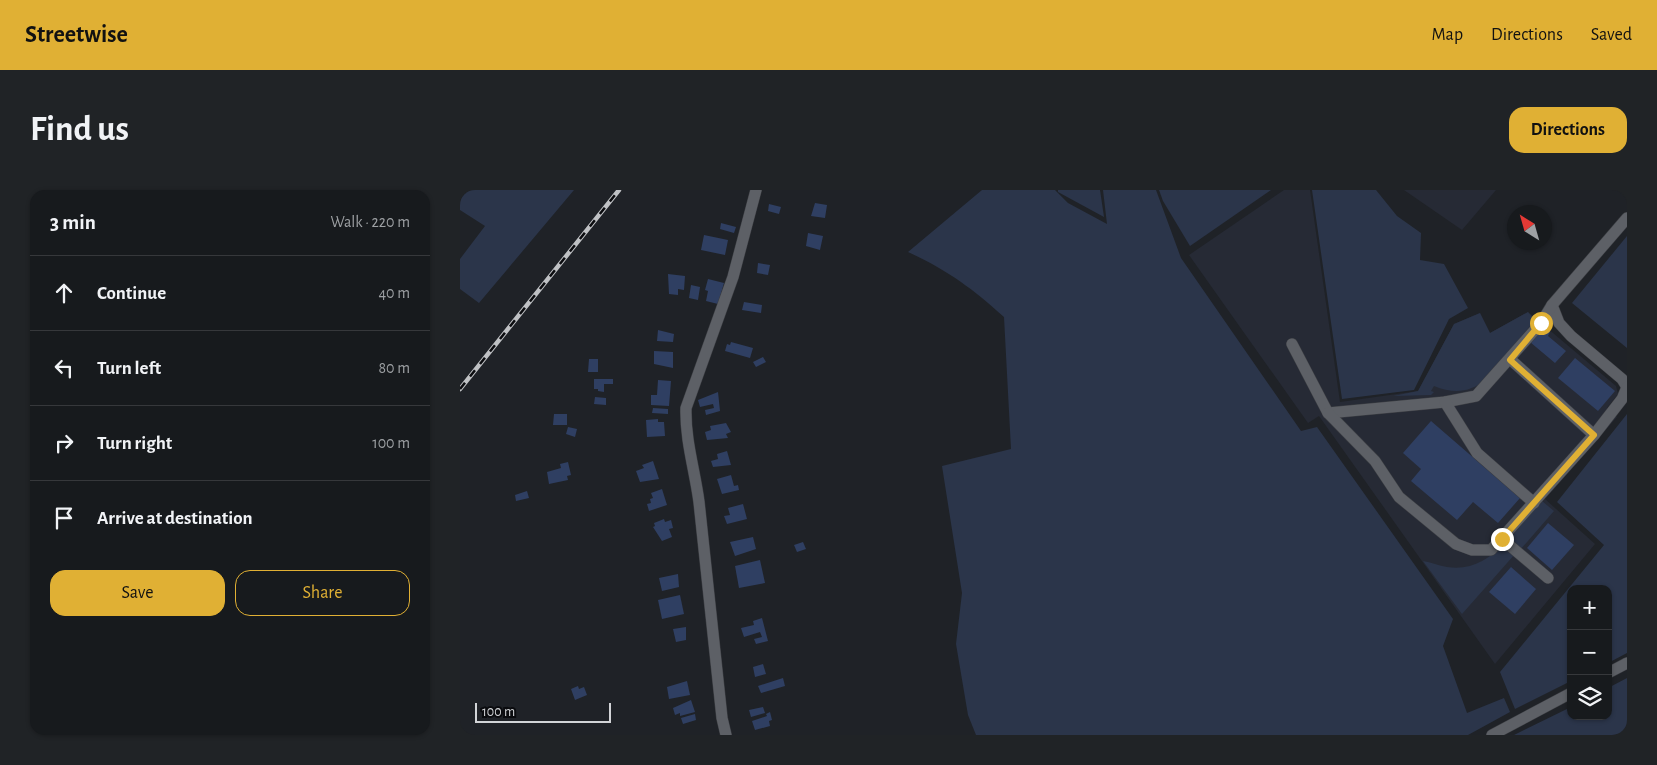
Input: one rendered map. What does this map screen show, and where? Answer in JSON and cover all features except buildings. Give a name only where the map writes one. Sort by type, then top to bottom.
[{"type":"street","points":[[726,735],[722,718],[692,454],[685,431],[686,408],[733,277],[756,190]]},
{"type":"street","points":[[1328,413],[1445,402],[1476,396],[1510,360],[1541,323],[1552,305],[1627,218]]},
{"type":"street","points":[[1292,344],[1328,413],[1375,460],[1399,497],[1456,544],[1472,550],[1491,550],[1594,435],[1622,400],[1627,387],[1622,379],[1571,336],[1559,323],[1552,305]]},
{"type":"street","points":[[1510,360],[1594,435]]},
{"type":"street","points":[[1445,402],[1478,453],[1534,503]]},
{"type":"street","points":[[1502,539],[1548,578]]},
{"type":"street","points":[[1612,671],[1627,663]]},
{"type":"street","points":[[1492,735],[1567,695]]},
{"type":"shaded area","points":[[460,190],[574,190],[479,303],[460,289],[460,259],[485,226],[460,210]]},
{"type":"shaded area","points":[[982,190],[1055,190],[1068,203],[1107,224],[1103,190],[1156,190],[1181,258],[1301,431],[1317,427],[1453,619],[1443,646],[1467,713],[1504,698],[1510,712],[1468,735],[976,735],[968,715],[956,644],[962,593],[942,466],[1011,449],[1004,317],[959,280],[908,252]]},
{"type":"shaded area","points":[[1058,190],[1100,190],[1104,217],[1058,192]]},
{"type":"shaded area","points":[[1159,190],[1271,190],[1190,246],[1163,201]]},
{"type":"shaded area","points":[[1284,190],[1310,190],[1340,402],[1418,391],[1454,324],[1480,313],[1490,333],[1528,312],[1616,386],[1618,394],[1607,408],[1617,417],[1545,499],[1595,544],[1495,664],[1319,416],[1308,423],[1189,255]]},
{"type":"shaded area","points":[[1312,190],[1376,190],[1397,216],[1421,233],[1420,260],[1444,264],[1468,308],[1449,319],[1414,390],[1342,399]]},
{"type":"shaded area","points":[[1404,190],[1496,190],[1462,230]]},
{"type":"shaded area","points":[[1627,236],[1627,348],[1572,303]]},
{"type":"shaded area","points":[[1528,312],[1535,320],[1487,379],[1480,384],[1461,391],[1434,386],[1431,391],[1434,392],[1431,395],[1393,396],[1418,391],[1454,324],[1480,313],[1490,333]]},
{"type":"shaded area","points":[[1627,414],[1627,653],[1612,661],[1612,585],[1571,585],[1604,545],[1557,502]]},
{"type":"shaded area","points":[[1542,501],[1554,511],[1520,550],[1508,540]]},
{"type":"shaded area","points":[[1504,545],[1515,554],[1462,614],[1423,561],[1447,567],[1464,567],[1478,563]]},
{"type":"shaded area","points":[[1567,590],[1567,683],[1515,709],[1500,672]]},
{"type":"shaded area","points":[[1627,678],[1627,735],[1514,735],[1567,709],[1567,720],[1612,720],[1612,686]]},
{"type":"railway","points":[[460,389],[619,190]]},
{"type":"route","points":[[1502,539],[1594,435],[1510,360],[1541,323]]}]
